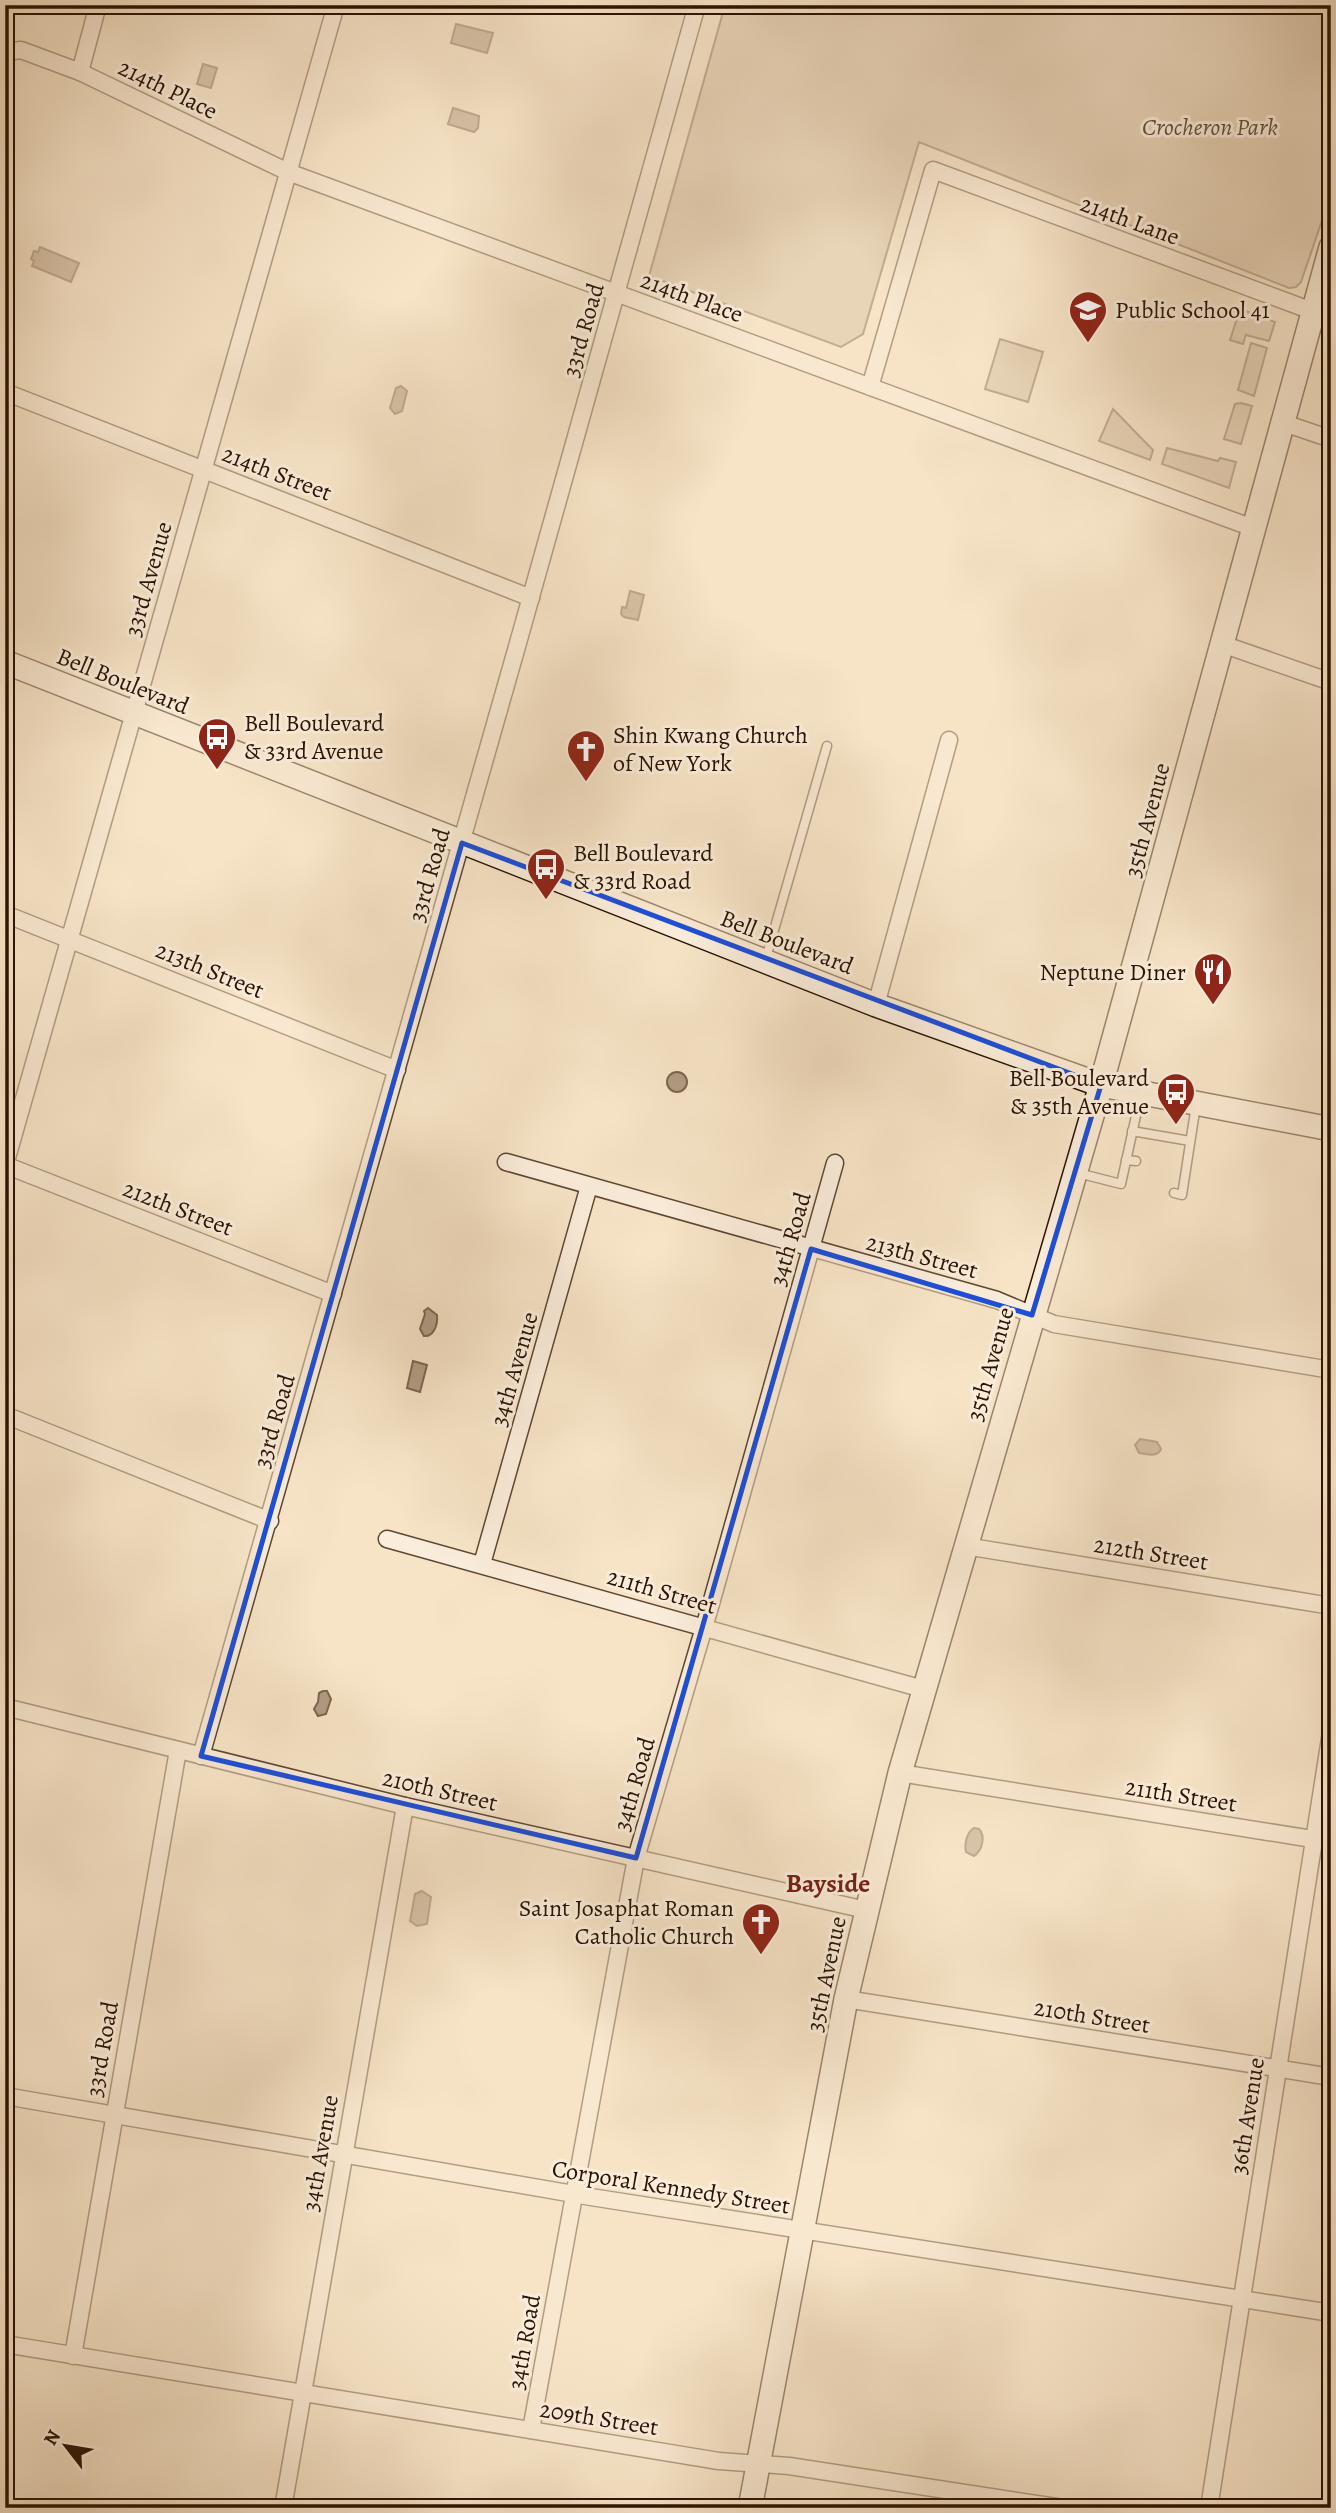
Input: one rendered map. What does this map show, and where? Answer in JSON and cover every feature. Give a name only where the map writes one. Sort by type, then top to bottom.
[{"type":"street","points":[[80,72],[98,5]]},
{"type":"street","name":"33rd Avenue","points":[[5,1165],[336,5]]},
{"type":"street","name":"33rd Road","points":[[201,1756],[270,1521],[697,5]]},
{"type":"street","name":"214th Place","points":[[5,52],[21,50],[80,72],[288,172],[1253,528]]},
{"type":"street","name":"214th Lane","points":[[870,387],[933,170],[1312,311]]},
{"type":"street","name":"35th Avenue","points":[[750,2508],[846,1999],[900,1773],[1101,1085],[1331,247]]},
{"type":"street","name":"214th Street","points":[[5,393],[531,598]]},
{"type":"street","points":[[1281,422],[1331,439]]},
{"type":"street","points":[[1222,645],[1331,682]]},
{"type":"street","name":"Bell Boulevard","points":[[5,662],[876,1005],[1101,1085],[1331,1129]]},
{"type":"street","points":[[876,1005],[949,740]]},
{"type":"street","name":"213th Street","points":[[5,914],[397,1070]]},
{"type":"street","name":"213th Street","points":[[506,1162],[997,1300],[1054,1324],[1331,1370]]},
{"type":"street","name":"34th Road","points":[[531,2430],[636,1858],[835,1163]]},
{"type":"street","name":"212th Street","points":[[5,1165],[333,1294]]},
{"type":"street","name":"34th Avenue","points":[[482,1564],[589,1186]]},
{"type":"street","points":[[5,1415],[270,1521]]},
{"type":"street","name":"211th Street","points":[[387,1538],[923,1689]]},
{"type":"street","name":"212th Street","points":[[965,1546],[1331,1606]]},
{"type":"street","name":"210th Street","points":[[5,1707],[405,1806],[866,1910]]},
{"type":"street","name":"36th Avenue","points":[[1209,2508],[1331,1732]]},
{"type":"street","name":"33rd Road","points":[[73,2356],[177,1750]]},
{"type":"street","name":"211th Street","points":[[900,1773],[1331,1842]]},
{"type":"street","name":"34th Avenue","points":[[283,2508],[405,1806]]},
{"type":"street","name":"210th Street","points":[[846,1999],[1331,2077]]},
{"type":"street","name":"Corporal Kennedy Street","points":[[5,2096],[801,2232],[1331,2313]]},
{"type":"street","name":"209th Street","points":[[5,2344],[719,2461],[789,2466],[1063,2508]]},
{"type":"lane","points":[[765,962],[827,746]]},
{"type":"lane","points":[[1121,1184],[1142,1093]]},
{"type":"lane","points":[[1174,1193],[1182,1195],[1182,1169],[1191,1141],[1196,1102]]},
{"type":"lane","points":[[1132,1131],[1191,1141]]},
{"type":"lane","points":[[1126,1160],[1136,1161]]},
{"type":"lane","points":[[1075,1173],[1132,1186]]},
{"type":"highlighted area","points":[[462,843],[1101,1085],[1032,1315],[811,1249],[636,1858],[201,1756]]},
{"type":"green space","name":"Crocheron Park","points":[[725,5],[1331,5],[1331,194],[1301,282],[1296,287],[1289,288],[919,142],[863,334],[841,347],[649,276]]},
{"type":"green space","points":[[1240,309],[1275,322],[1269,341],[1246,335],[1243,344],[1230,340]]},
{"type":"green space","points":[[1000,339],[1043,352],[1028,402],[985,389]]},
{"type":"green space","points":[[1251,343],[1267,348],[1254,396],[1238,390]]},
{"type":"green space","points":[[1235,404],[1252,406],[1241,444],[1224,439]]},
{"type":"green space","points":[[1113,409],[1153,450],[1150,460],[1099,441]]},
{"type":"green space","points":[[1167,448],[1218,461],[1220,458],[1236,462],[1229,488],[1162,464]]},
{"type":"shaded area","points":[[456,24],[493,33],[487,53],[451,43]]},
{"type":"shaded area","points":[[203,64],[217,68],[211,88],[197,84]]},
{"type":"shaded area","points":[[453,108],[479,116],[478,128],[474,132],[448,124]]},
{"type":"shaded area","points":[[40,247],[79,263],[71,282],[32,266],[34,251],[38,252]]},
{"type":"shaded area","points":[[401,386],[407,391],[402,411],[395,414],[390,408],[396,388]]},
{"type":"shaded area","points":[[630,591],[644,595],[638,620],[621,614],[622,607],[626,608]]},
{"type":"shaded area","points":[[673,1072],[681,1072],[687,1082],[681,1092],[673,1092],[667,1086],[667,1078]]},
{"type":"shaded area","points":[[428,1308],[437,1315],[437,1322],[433,1332],[424,1336],[420,1329],[424,1311]]},
{"type":"shaded area","points":[[413,1361],[427,1365],[420,1392],[407,1388]]},
{"type":"shaded area","points":[[1140,1439],[1157,1442],[1161,1449],[1154,1454],[1139,1453],[1135,1445]]},
{"type":"shaded area","points":[[327,1691],[331,1699],[326,1714],[318,1716],[314,1709],[319,1693]]},
{"type":"shaded area","points":[[974,1828],[979,1829],[983,1839],[974,1856],[966,1852],[965,1845]]},
{"type":"shaded area","points":[[422,1891],[431,1897],[427,1924],[417,1926],[410,1921],[415,1894]]},
{"type":"place","name":"Public School 41","points":[[1088,344]]},
{"type":"place","name":"Bell Boulevard & 33rd Avenue","points":[[217,771]]},
{"type":"place","name":"Shin Kwang Church of New York","points":[[586,783]]},
{"type":"place","name":"Bell Boulevard & 33rd Road","points":[[546,901]]},
{"type":"place","name":"Neptune Diner","points":[[1213,1006]]},
{"type":"place","name":"Bell Boulevard & 35th Avenue","points":[[1176,1126]]},
{"type":"place","name":"Saint Josaphat Roman Catholic Church","points":[[761,1956]]},
{"type":"district","name":"Bayside","points":[[828,1883]]}]
